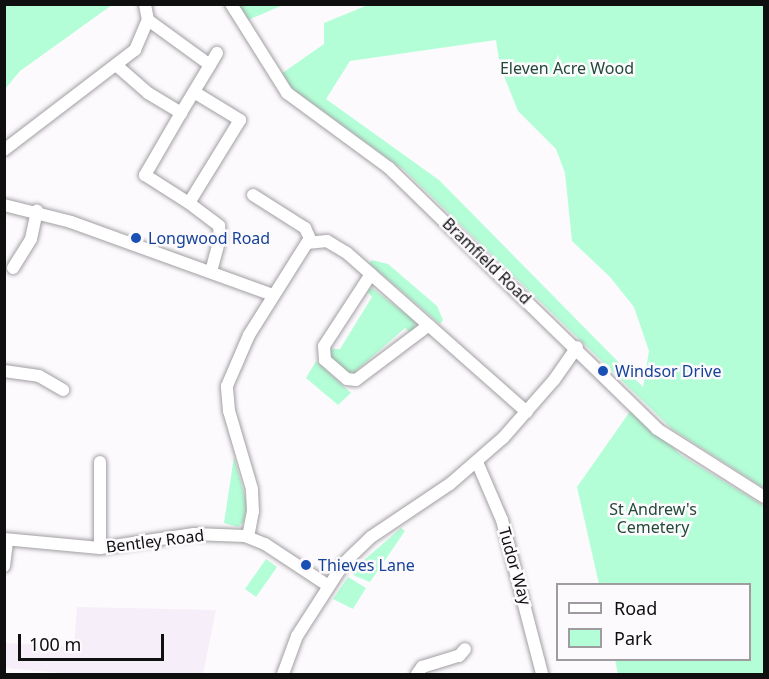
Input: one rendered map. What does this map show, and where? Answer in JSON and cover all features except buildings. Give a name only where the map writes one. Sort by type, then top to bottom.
[{"type":"street","points":[[4,150],[138,47],[148,20],[146,4]]},
{"type":"street","name":"Bramfield Road","points":[[231,4],[287,93],[389,168],[675,443],[765,497]]},
{"type":"street","points":[[148,20],[210,65]]},
{"type":"street","points":[[211,271],[220,238],[219,226],[189,203],[145,175],[217,53]]},
{"type":"street","points":[[116,65],[148,93],[181,113]]},
{"type":"street","points":[[189,203],[240,120],[194,92]]},
{"type":"street","points":[[253,195],[305,228],[311,241]]},
{"type":"street","points":[[4,205],[37,211],[211,271],[273,295]]},
{"type":"street","points":[[13,268],[31,239],[37,211]]},
{"type":"street","points":[[248,537],[254,503],[229,411],[227,386],[249,334],[300,250],[311,241],[333,244],[371,274],[527,412]]},
{"type":"street","points":[[371,274],[324,346],[325,360],[347,379],[356,380],[429,324]]},
{"type":"street","points":[[283,675],[297,636],[327,585],[371,537],[477,462],[527,412],[577,347]]},
{"type":"street","points":[[4,371],[39,376],[63,390]]},
{"type":"street","points":[[100,462],[100,548]]},
{"type":"street","name":"Tudor Way","points":[[477,462],[502,520],[542,675]]},
{"type":"street","name":"Bentley Road","points":[[6,539],[100,548],[194,534],[248,537],[327,585]]},
{"type":"street","points":[[4,566],[6,539]]},
{"type":"street","points":[[417,675],[422,666],[459,657],[465,649]]},
{"type":"shaded area","points":[[77,607],[216,610],[203,674],[73,674],[5,668],[6,643],[74,647]]},
{"type":"green space","points":[[5,4],[112,5],[20,71],[5,89]]},
{"type":"green space","points":[[239,5],[283,5],[248,20]]},
{"type":"green space","name":"Eleven Acre Wood","points":[[368,5],[764,5],[764,488],[672,429],[404,170],[291,88],[281,74],[324,44],[324,23]],"holes":[[[496,40],[500,66],[518,111],[556,149],[565,173],[572,241],[610,277],[634,307],[649,351],[643,387],[439,180],[326,99],[350,61]]]},
{"type":"green space","points":[[372,260],[388,264],[437,306],[443,320],[440,324],[369,263]]},
{"type":"green space","points":[[372,288],[415,321],[415,328],[412,334],[405,328],[356,371],[360,377],[356,379],[330,361],[330,349],[340,349],[372,297],[367,291]]},
{"type":"green space","points":[[316,361],[351,393],[338,405],[306,378]]},
{"type":"green space","name":"St Andrew's Cemetery","points":[[631,410],[681,455],[764,506],[764,674],[618,674],[615,661],[751,661],[751,583],[599,583],[577,487]]},
{"type":"green space","points":[[234,457],[247,504],[244,522],[238,527],[224,523]]},
{"type":"green space","points":[[401,528],[405,531],[370,582],[352,573],[364,560]]},
{"type":"green space","points":[[266,559],[277,567],[256,597],[245,589]]},
{"type":"green space","points":[[348,577],[366,588],[353,609],[333,599]]},
{"type":"place","name":"Longwood Road","points":[[136,238]]},
{"type":"place","name":"Windsor Drive","points":[[603,371]]},
{"type":"place","name":"Thieves Lane","points":[[306,565]]}]
